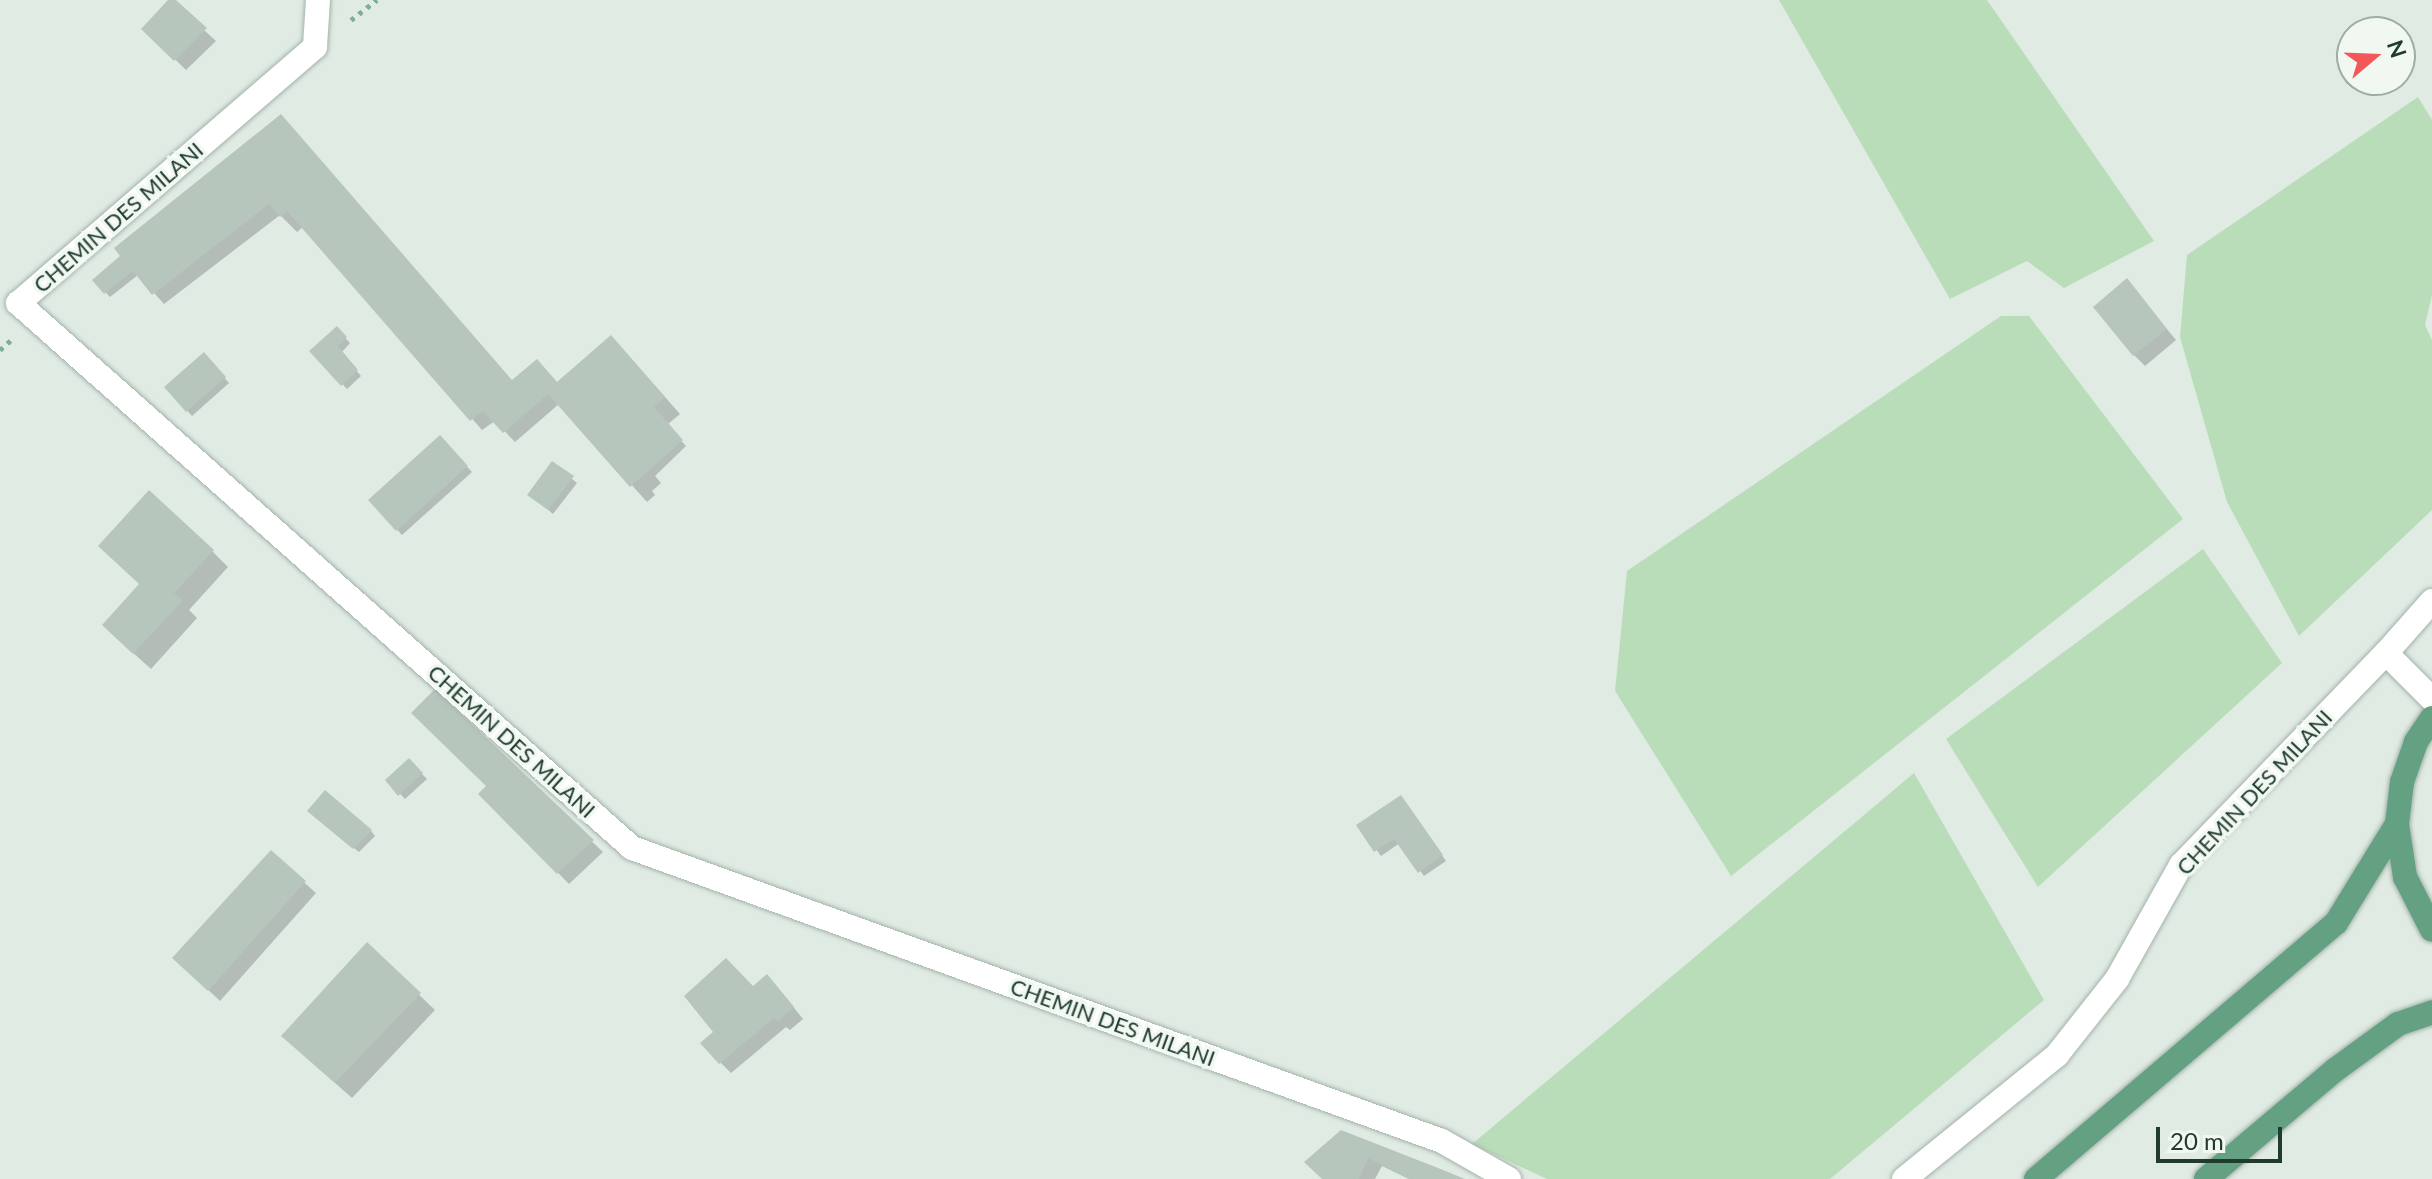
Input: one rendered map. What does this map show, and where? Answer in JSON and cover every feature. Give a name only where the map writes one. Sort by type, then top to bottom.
[{"type":"main road","points":[[2432,718],[2416,742],[2402,782],[2397,824],[2405,877],[2432,930]]},
{"type":"main road","points":[[2036,1179],[2336,923],[2397,824]]},
{"type":"main road","points":[[2206,1179],[2335,1070],[2398,1024],[2432,1012]]},
{"type":"street","name":"CHEMIN DES MILANI","points":[[318,0],[315,47],[18,303],[632,848],[1442,1141],[1509,1179]]},
{"type":"street","name":"CHEMIN DES MILANI","points":[[1904,1179],[2057,1055],[2117,979],[2181,865],[2386,653],[2432,601]]},
{"type":"street","points":[[2386,653],[2432,699]]},
{"type":"green space","points":[[1779,0],[1987,0],[2154,241],[2064,288],[2027,261],[1950,299]]},
{"type":"green space","points":[[2418,97],[2432,120],[2432,295],[2425,325],[2432,340],[2432,510],[2299,636],[2227,502],[2180,337],[2187,255]]},
{"type":"green space","points":[[2001,316],[2029,316],[2183,519],[1731,876],[1615,691],[1627,571]]},
{"type":"green space","points":[[2203,549],[2282,663],[2038,887],[1946,739]]},
{"type":"green space","points":[[1914,773],[2044,1000],[1830,1179],[1547,1179],[1472,1144]]},
{"type":"building","points":[[168,0],[176,0],[207,28],[174,61],[141,29]]},
{"type":"building","points":[[281,114],[512,380],[537,359],[557,382],[611,335],[665,397],[654,407],[683,440],[630,487],[548,394],[503,433],[483,411],[470,421],[287,211],[280,217],[269,204],[152,295],[133,271],[104,294],[92,280],[120,256],[114,248]]},
{"type":"building","points":[[2127,278],[2167,329],[2133,356],[2093,307]]},
{"type":"building","points":[[337,326],[347,337],[338,346],[358,370],[341,386],[309,351]]},
{"type":"building","points":[[204,352],[226,377],[186,412],[164,387]]},
{"type":"building","points":[[440,435],[468,466],[396,531],[368,500]]},
{"type":"building","points":[[552,461],[574,476],[548,510],[527,495]]},
{"type":"building","points":[[149,490],[214,550],[174,593],[183,600],[133,654],[102,625],[139,584],[98,546]]},
{"type":"building","points":[[435,689],[594,840],[557,874],[478,794],[486,786],[411,713]]},
{"type":"building","points":[[409,758],[423,773],[398,796],[385,780]]},
{"type":"building","points":[[325,790],[372,830],[353,849],[307,811]]},
{"type":"building","points":[[1401,795],[1443,855],[1418,873],[1394,839],[1374,852],[1356,825]]},
{"type":"building","points":[[271,850],[306,881],[208,991],[172,958]]},
{"type":"building","points":[[367,942],[421,993],[335,1083],[281,1036]]},
{"type":"building","points":[[726,958],[753,986],[767,974],[794,1007],[778,1021],[774,1018],[719,1064],[700,1043],[713,1032],[684,996]]},
{"type":"building","points":[[1341,1130],[1465,1179],[1410,1179],[1368,1158],[1359,1179],[1322,1179],[1304,1162]]}]
